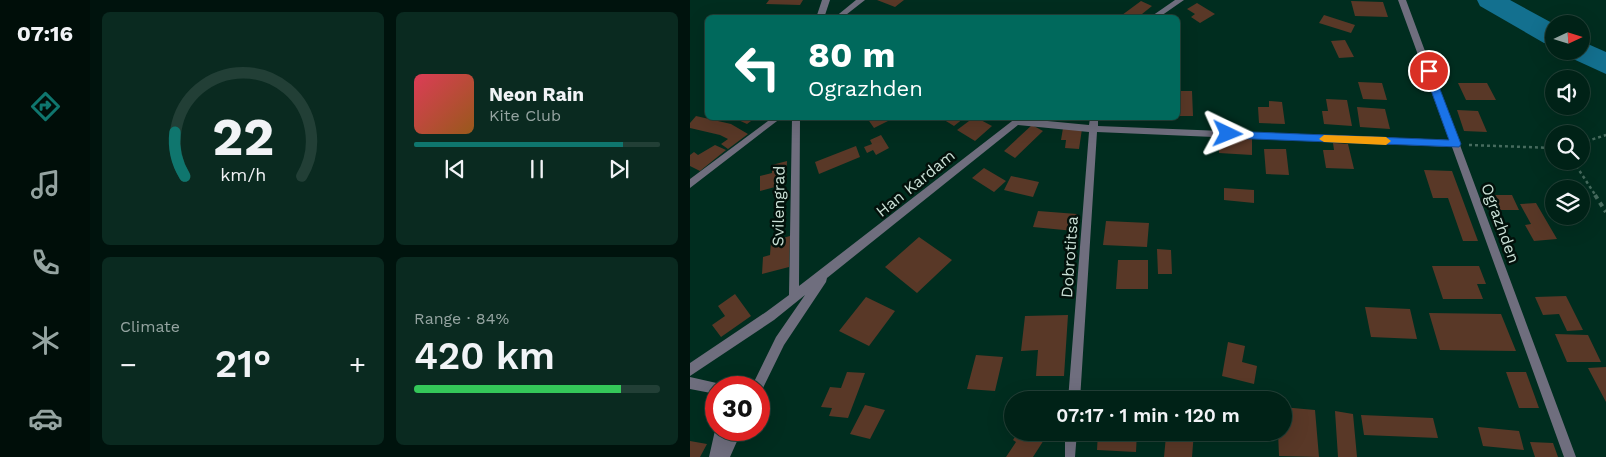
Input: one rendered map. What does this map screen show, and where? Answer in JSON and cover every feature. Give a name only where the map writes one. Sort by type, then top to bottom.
[{"type":"street","points":[[821,15],[826,0]]},
{"type":"street","points":[[841,15],[861,0]]},
{"type":"street","points":[[1157,15],[1180,0]]},
{"type":"street","name":"Ograzhden","points":[[1402,0],[1570,457]]},
{"type":"street","points":[[690,184],[774,120]]},
{"type":"street","name":"Svilengrad","points":[[794,296],[796,120]]},
{"type":"street","points":[[1020,120],[1095,129],[1456,144]]},
{"type":"street","name":"Han Kardam","points":[[690,370],[770,316],[1020,120]]},
{"type":"street","name":"Dobrotitsa","points":[[1075,391],[1094,120]]},
{"type":"street","points":[[763,376],[780,341],[827,272]]},
{"type":"street","points":[[690,384],[705,386]]},
{"type":"street","points":[[715,457],[719,441]]},
{"type":"street","points":[[723,457],[731,441]]},
{"type":"street","points":[[1071,441],[1071,456]]},
{"type":"path","points":[[1590,140],[1606,135]]},
{"type":"path","points":[[1456,144],[1545,148]]},
{"type":"path","points":[[1579,170],[1606,212]]},
{"type":"building","points":[[769,0],[803,0],[800,5],[766,4]]},
{"type":"building","points":[[877,0],[904,0],[895,7]]},
{"type":"building","points":[[1141,1],[1152,6],[1141,15],[1122,15]]},
{"type":"building","points":[[1351,1],[1383,2],[1388,17],[1355,16]]},
{"type":"building","points":[[1197,3],[1215,14],[1200,23],[1191,17],[1195,14],[1187,9]]},
{"type":"building","points":[[1324,15],[1355,25],[1351,33],[1319,23]]},
{"type":"building","points":[[1345,40],[1354,57],[1339,58],[1331,41]]},
{"type":"building","points":[[1358,82],[1382,83],[1387,100],[1363,99]]},
{"type":"building","points":[[1458,83],[1487,83],[1496,100],[1466,100]]},
{"type":"building","points":[[1180,91],[1192,91],[1193,116],[1180,116]]},
{"type":"building","points":[[1326,99],[1347,100],[1352,126],[1324,124],[1322,111],[1328,111]]},
{"type":"building","points":[[1269,101],[1282,102],[1285,124],[1259,123],[1258,107],[1269,107]]},
{"type":"building","points":[[1357,107],[1385,109],[1390,129],[1360,127]]},
{"type":"building","points":[[1457,110],[1478,111],[1487,132],[1464,131]]},
{"type":"building","points":[[696,116],[705,118],[705,120],[731,124],[748,134],[728,149],[721,144],[728,139],[720,135],[690,128],[690,123]]},
{"type":"building","points":[[738,120],[752,120],[747,124]]},
{"type":"building","points":[[868,120],[888,121],[874,128]]},
{"type":"building","points":[[944,120],[962,120],[954,126]]},
{"type":"building","points":[[970,120],[981,120],[992,126],[975,141],[957,130]]},
{"type":"building","points":[[1032,125],[1043,131],[1015,158],[1004,151]]},
{"type":"building","points":[[1063,128],[1082,129],[1079,149],[1065,148],[1066,140],[1061,140]]},
{"type":"building","points":[[881,135],[889,148],[876,155],[873,150],[867,153],[864,147],[872,144],[870,140]]},
{"type":"building","points":[[1219,137],[1252,139],[1252,155],[1219,153]]},
{"type":"building","points":[[1333,143],[1348,144],[1354,169],[1326,168],[1323,150],[1334,150]]},
{"type":"building","points":[[715,145],[726,150],[700,171],[690,166],[690,155],[694,152],[698,155]]},
{"type":"building","points":[[856,146],[860,157],[819,174],[815,162]]},
{"type":"building","points":[[1264,149],[1286,149],[1289,175],[1266,174]]},
{"type":"building","points":[[787,161],[786,184],[760,191],[760,176],[772,173],[772,165]]},
{"type":"building","points":[[984,168],[1006,181],[994,192],[972,178]]},
{"type":"building","points":[[1424,170],[1452,171],[1478,241],[1463,241],[1448,198],[1433,198]]},
{"type":"building","points":[[1011,176],[1039,182],[1033,197],[1004,190]]},
{"type":"building","points":[[1224,188],[1254,190],[1254,203],[1224,200]]},
{"type":"building","points":[[1489,195],[1512,195],[1519,210],[1495,210]]},
{"type":"building","points":[[1536,203],[1545,218],[1545,225],[1549,225],[1557,239],[1534,241],[1525,225],[1531,224],[1520,204]]},
{"type":"building","points":[[1038,211],[1077,214],[1074,231],[1033,227]]},
{"type":"building","points":[[1106,221],[1149,223],[1147,247],[1103,245]]},
{"type":"building","points":[[790,236],[789,267],[762,274],[763,257],[770,255],[771,241]]},
{"type":"building","points":[[919,237],[952,260],[917,293],[885,267]]},
{"type":"building","points":[[1157,249],[1171,250],[1172,274],[1158,274]]},
{"type":"building","points":[[1118,260],[1148,260],[1148,289],[1116,289]]},
{"type":"building","points":[[1432,266],[1479,266],[1486,284],[1477,284],[1483,299],[1443,299]]},
{"type":"building","points":[[735,294],[751,316],[721,337],[712,325],[725,316],[718,306]]},
{"type":"building","points":[[1566,296],[1583,330],[1567,331],[1559,314],[1543,315],[1535,297]]},
{"type":"building","points":[[866,297],[895,311],[869,346],[839,331]]},
{"type":"building","points":[[1365,307],[1410,309],[1417,339],[1371,337]]},
{"type":"building","points":[[1429,313],[1501,314],[1516,351],[1440,350]]},
{"type":"building","points":[[1068,315],[1064,376],[1036,376],[1038,350],[1021,351],[1025,316]]},
{"type":"building","points":[[1555,334],[1588,335],[1601,362],[1567,362]]},
{"type":"building","points":[[1228,342],[1245,346],[1242,362],[1257,366],[1254,384],[1222,376]]},
{"type":"building","points":[[976,355],[1003,357],[995,391],[967,389]]},
{"type":"building","points":[[1606,367],[1606,402],[1588,368]]},
{"type":"building","points":[[847,372],[865,373],[848,418],[829,416],[832,408],[821,407],[830,387],[841,388]]},
{"type":"building","points":[[1506,372],[1526,372],[1539,408],[1519,408]]},
{"type":"building","points":[[865,405],[885,410],[870,439],[850,434]]},
{"type":"building","points":[[1292,408],[1315,410],[1319,457],[1279,456],[1278,441],[1292,441]]},
{"type":"building","points":[[1335,411],[1353,414],[1357,457],[1338,457]]},
{"type":"building","points":[[1361,415],[1433,418],[1438,438],[1364,435]]},
{"type":"building","points":[[1478,427],[1519,431],[1524,450],[1483,446]]},
{"type":"building","points":[[690,441],[707,444],[700,457],[690,457]]},
{"type":"building","points":[[1014,441],[1043,441],[1033,457],[1006,457],[1016,442]]},
{"type":"building","points":[[1098,441],[1137,441],[1136,452],[1097,450]]},
{"type":"building","points":[[1166,441],[1193,441],[1192,457],[1164,457]]},
{"type":"building","points":[[1530,442],[1553,443],[1558,457],[1535,457]]},
{"type":"waterway","points":[[1490,0],[1545,31]]},
{"type":"waterway","points":[[1590,56],[1606,64]]},
{"type":"slow traffic","points":[[1324,139],[1386,141]]},
{"type":"route","points":[[1228,134],[1456,144],[1429,71]]}]
